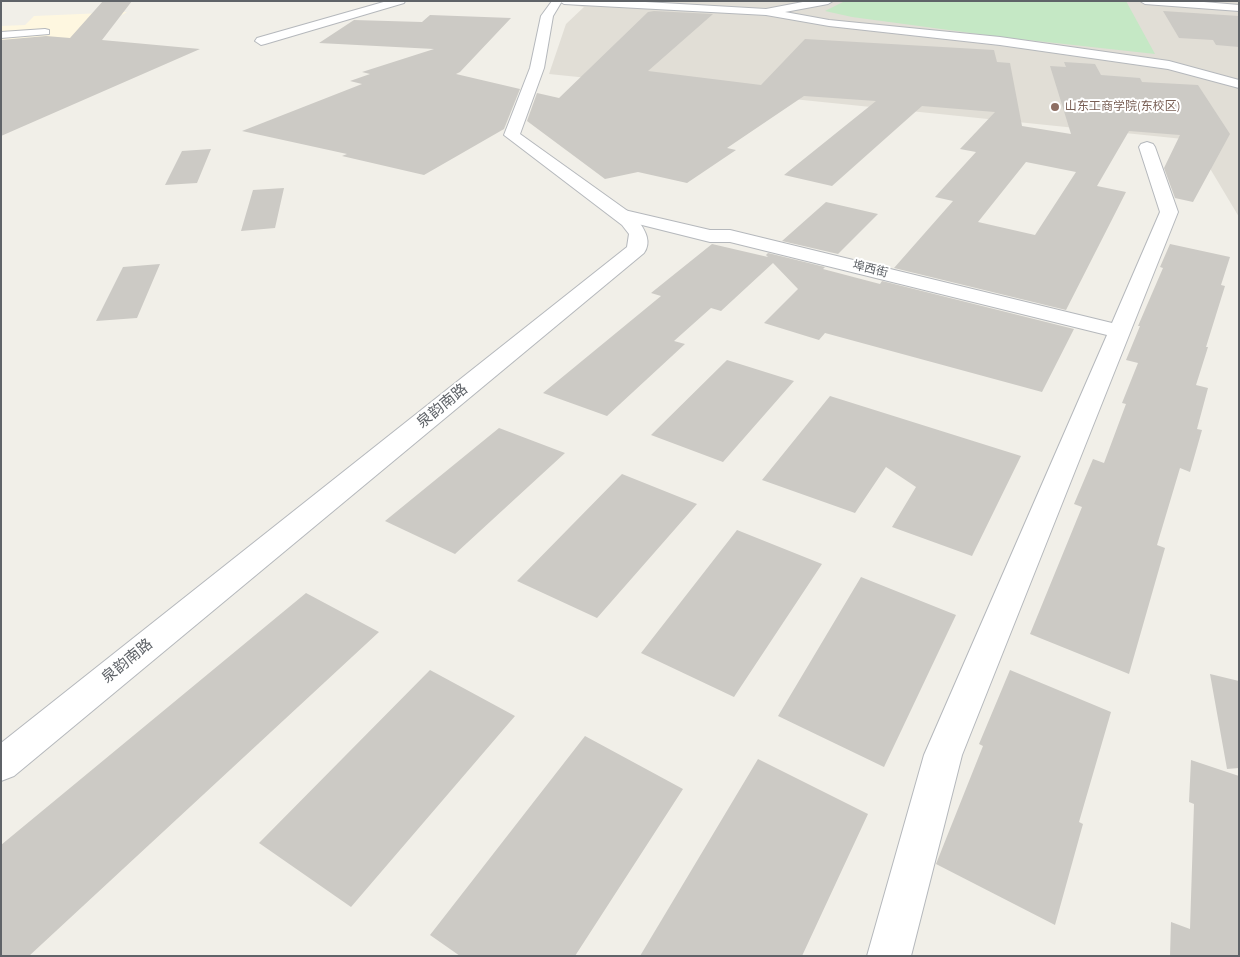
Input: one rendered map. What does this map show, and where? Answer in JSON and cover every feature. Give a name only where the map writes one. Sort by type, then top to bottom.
[{"type":"street","points":[[261,41],[400,1]]},
{"type":"street","name":"泉韵南路","points":[[1,765],[637,249],[638,234],[630,221],[512,135],[537,68],[548,16],[556,1]]},
{"type":"street","points":[[564,1],[766,12],[829,23],[1000,41],[1169,65],[1239,84]]},
{"type":"street","points":[[766,12],[828,1]]},
{"type":"street","points":[[1145,1],[1239,8]]},
{"type":"street","points":[[1,34],[44,32]]},
{"type":"street","points":[[889,956],[943,755],[1169,212],[1146,147]]},
{"type":"street","name":"埠西街","points":[[620,214],[710,236],[730,236],[1119,331]]},
{"type":"shaded area","name":"山东工商学院(东校区)","points":[[568,1],[1239,1],[1239,217],[1193,140],[549,74],[566,24],[584,7],[566,4]]},
{"type":"shaded area","points":[[127,12],[88,35],[1,51],[1,26],[25,25],[34,16]]},
{"type":"green space","points":[[845,1],[1126,1],[1155,54],[1001,37],[852,17],[825,11]]},
{"type":"building","points":[[103,1],[132,1],[102,40],[200,49],[1,136],[1,40],[46,36],[70,38]]},
{"type":"building","points":[[1163,11],[1239,16],[1239,47],[1216,45],[1213,40],[1179,38]]},
{"type":"building","points":[[648,12],[713,14],[648,71],[761,85],[805,39],[994,50],[997,62],[1010,63],[1022,126],[1071,134],[1050,66],[1066,67],[1064,62],[1095,64],[1101,75],[1140,78],[1142,82],[1198,85],[1230,134],[1193,202],[1175,198],[1164,168],[1180,135],[1129,131],[1097,186],[1126,192],[1066,310],[894,268],[953,201],[935,197],[976,152],[960,149],[995,112],[922,106],[832,186],[784,175],[876,101],[804,96],[727,148],[736,150],[687,183],[638,172],[605,179],[527,121],[537,93],[559,98]],"holes":[[[1026,162],[1076,172],[1035,235],[978,222]]]},
{"type":"building","points":[[430,15],[511,18],[456,74],[520,89],[504,129],[424,175],[342,156],[347,154],[242,131],[362,84],[350,81],[370,74],[362,72],[434,49],[319,43],[354,20],[422,22]]},
{"type":"building","points":[[211,149],[197,183],[165,185],[182,151]]},
{"type":"building","points":[[284,188],[275,228],[241,231],[253,190]]},
{"type":"building","points":[[826,202],[878,214],[838,254],[782,241]]},
{"type":"building","points":[[712,244],[768,257],[766,255],[768,253],[825,267],[823,269],[880,284],[882,281],[1074,329],[1042,392],[825,333],[819,340],[764,323],[798,289],[773,263],[721,311],[711,308],[674,341],[685,344],[607,416],[543,393],[661,296],[651,293]]},
{"type":"building","points":[[1170,244],[1230,257],[1221,285],[1225,286],[1196,385],[1208,388],[1197,429],[1202,430],[1190,472],[1180,468],[1157,545],[1165,548],[1129,674],[1030,634],[1082,507],[1074,504],[1093,459],[1104,463],[1126,404],[1122,403],[1138,363],[1126,360],[1140,326],[1138,326],[1163,268],[1160,267]]},
{"type":"building","points":[[160,264],[137,318],[96,321],[123,267]]},
{"type":"building","points":[[727,360],[794,381],[723,462],[651,435]]},
{"type":"building","points":[[830,396],[1021,456],[972,556],[892,527],[916,487],[886,467],[855,513],[762,480]]},
{"type":"building","points":[[499,428],[565,453],[455,554],[385,521]]},
{"type":"building","points":[[622,474],[697,504],[597,618],[517,581]]},
{"type":"building","points":[[737,530],[822,564],[734,697],[641,653]]},
{"type":"building","points":[[861,577],[956,615],[884,767],[778,716]]},
{"type":"building","points":[[306,593],[379,632],[29,956],[1,956],[1,845]]},
{"type":"building","points":[[430,670],[515,716],[351,907],[259,843]]},
{"type":"building","points":[[1010,670],[1111,712],[1079,822],[1083,824],[1055,925],[936,864],[983,746],[979,744]]},
{"type":"building","points":[[1210,674],[1239,681],[1239,768],[1227,769]]},
{"type":"building","points":[[585,736],[683,789],[575,956],[460,956],[430,935]]},
{"type":"building","points":[[758,759],[868,814],[802,956],[640,956]]},
{"type":"building","points":[[1191,760],[1239,776],[1239,956],[1170,956],[1171,922],[1190,929],[1194,804],[1189,802]]},
{"type":"place","name":"山东工商学院(东校区)","points":[[1055,107]]}]
